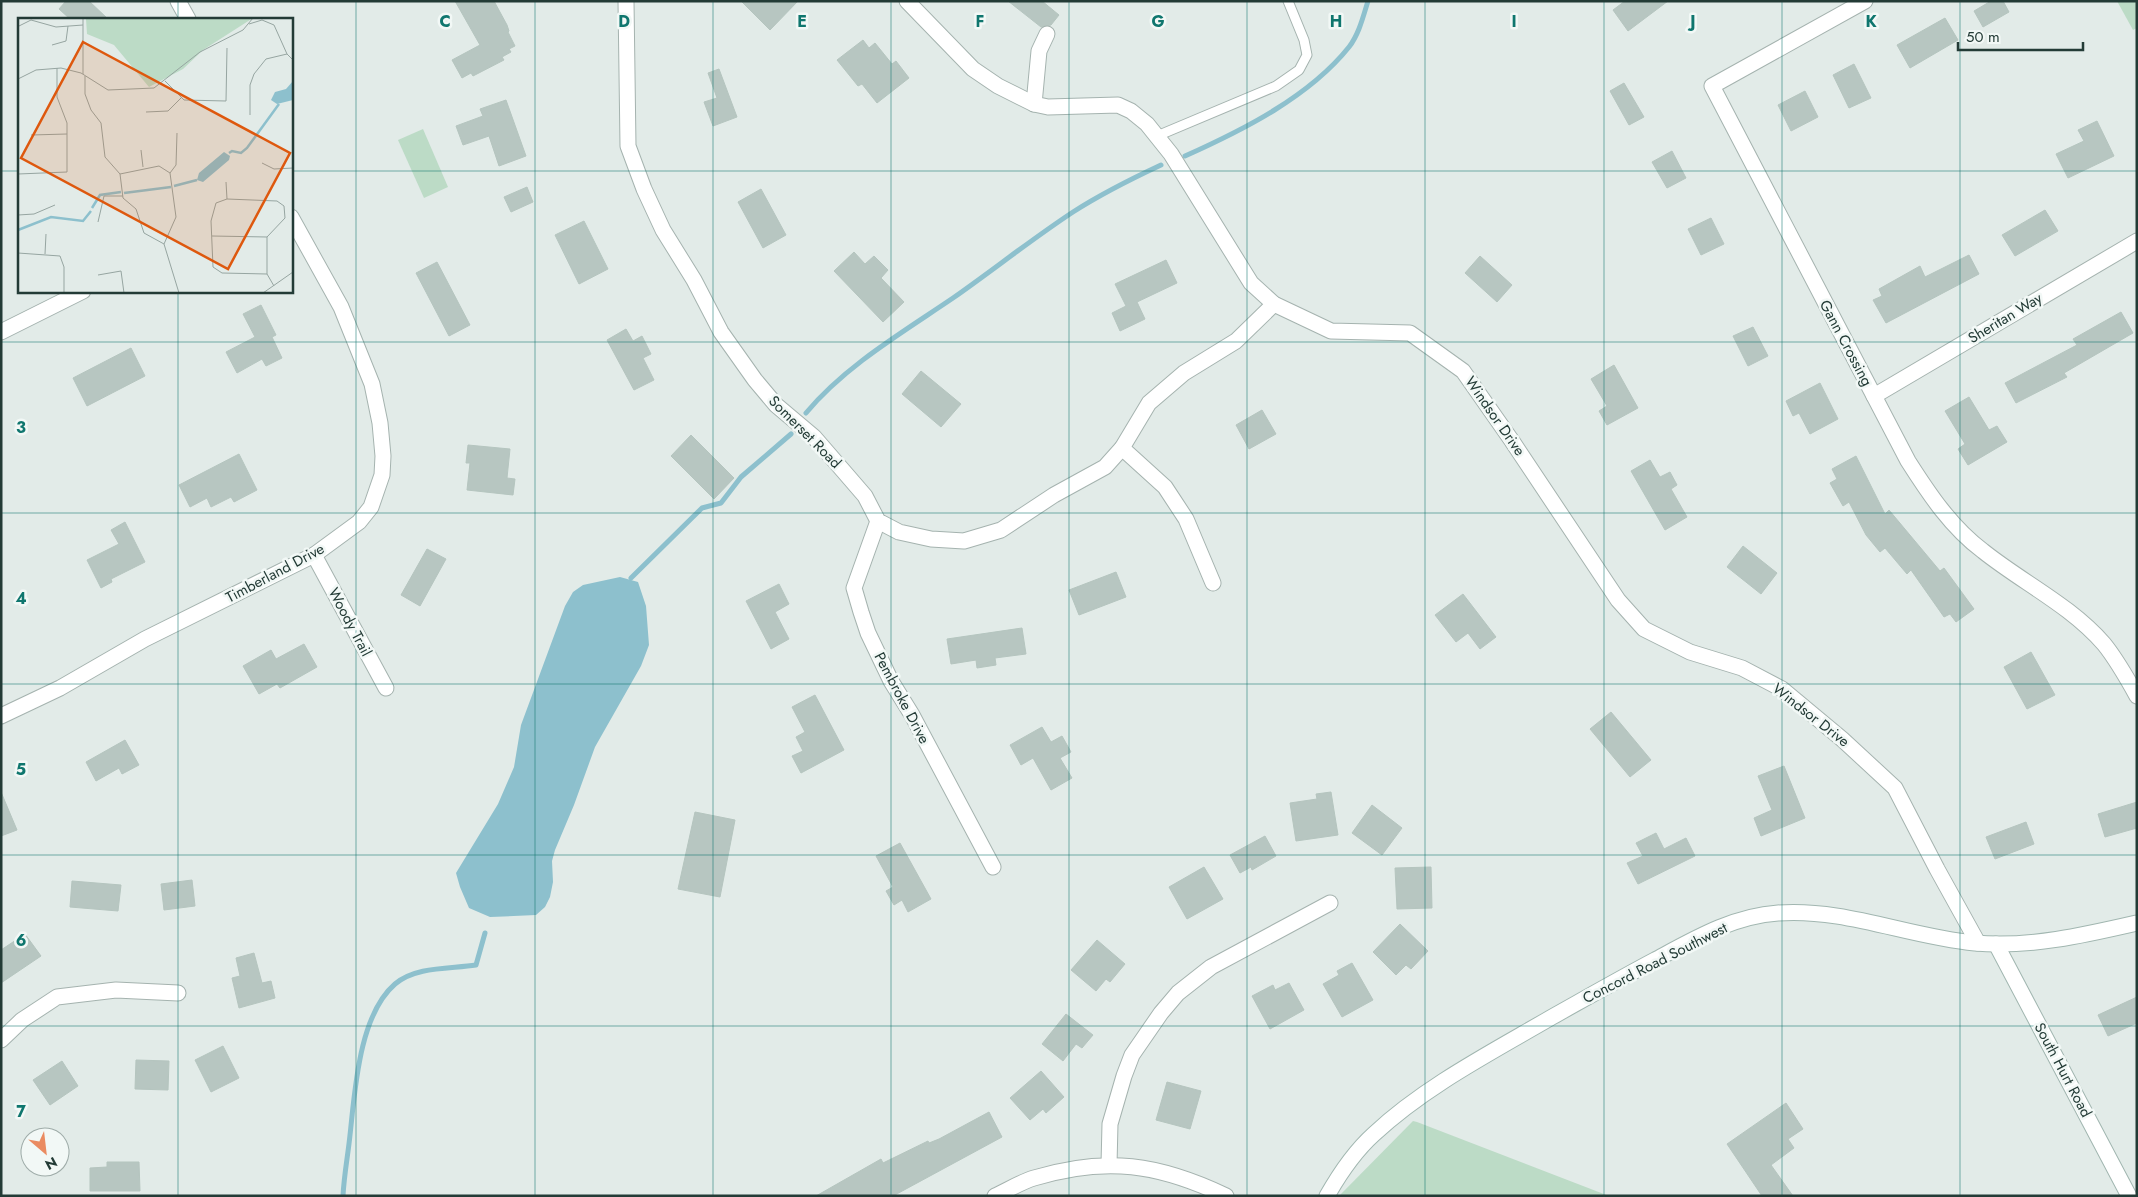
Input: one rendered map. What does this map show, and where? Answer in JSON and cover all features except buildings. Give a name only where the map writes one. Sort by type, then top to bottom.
[{"type":"street","points":[[178,1],[187,18]]},
{"type":"street","name":"Somerset Road","points":[[626,1],[628,146],[662,230],[694,280],[721,332],[755,380],[776,405],[814,437],[865,496],[878,521]]},
{"type":"street","name":"Windsor Drive","points":[[907,1],[973,69],[998,86],[1034,104],[1048,106],[1118,105],[1131,111],[1147,124],[1171,154],[1250,283],[1274,304],[1331,331],[1410,333],[1463,371],[1518,449],[1618,600],[1644,630],[1690,652],[1742,668],[1782,689],[1842,739],[1895,788],[1978,943]]},
{"type":"street","name":"Gann Crossing","points":[[1865,1],[1712,86],[1908,461],[1934,500],[1949,518],[1983,551],[2043,593],[2085,626],[2105,646],[2137,696]]},
{"type":"street","points":[[1034,104],[1039,51],[1047,34]]},
{"type":"street","name":"Timberland Drive","points":[[1,716],[60,688],[145,639],[314,555],[359,522],[371,508],[382,475],[383,456],[376,404],[362,357],[341,306],[292,219]]},
{"type":"street","name":"Sheritan Way","points":[[1874,396],[2137,241]]},
{"type":"street","points":[[1,332],[81,292]]},
{"type":"street","points":[[878,521],[899,532],[931,539],[964,541],[1000,530],[1105,467],[1122,448],[1149,403],[1184,373],[1236,341],[1274,304]]},
{"type":"street","points":[[1122,448],[1165,487],[1186,519],[1213,584]]},
{"type":"street","name":"Pembroke Drive","points":[[878,521],[854,588],[861,612],[868,633],[891,681],[912,715],[993,867]]},
{"type":"street","name":"Woody Trail","points":[[314,555],[386,688]]},
{"type":"street","points":[[1109,1165],[1110,1124],[1124,1076],[1132,1055],[1161,1013],[1178,993],[1211,967],[1330,904]]},
{"type":"street","name":"Concord Road Southwest","points":[[1327,1196],[1348,1163],[1373,1135],[1453,1076],[1639,968],[1731,923],[1776,913],[1804,913],[1861,920],[1954,940],[1996,944],[2036,942],[2137,923]]},
{"type":"street","name":"South Hurt Road","points":[[1996,944],[2130,1196]]},
{"type":"street","points":[[1,1040],[22,1020],[57,997],[116,990],[178,994]]},
{"type":"street","points":[[995,1196],[1032,1178],[1079,1167],[1109,1165],[1130,1165],[1156,1169],[1188,1179],[1226,1196]]},
{"type":"lane","points":[[1156,136],[1276,86],[1299,70],[1307,55],[1304,40],[1288,1]]},
{"type":"green space","points":[[2117,1],[2137,1],[2137,28],[2133,30]]},
{"type":"green space","points":[[423,129],[448,187],[424,198],[398,140]]},
{"type":"green space","points":[[1413,1121],[1417,1122],[1609,1196],[1339,1196]]},
{"type":"water","points":[[620,577],[638,582],[646,606],[649,645],[641,666],[595,747],[555,850],[552,861],[553,882],[550,897],[545,907],[536,915],[490,917],[469,908],[456,873],[498,804],[514,767],[521,725],[565,606],[573,592],[583,585]]},
{"type":"waterway","points":[[1185,156],[1252,123],[1295,97],[1315,81],[1349,47],[1360,25],[1368,1]]},
{"type":"waterway","points":[[806,413],[821,396],[856,365],[1058,222],[1105,193],[1161,165]]},
{"type":"waterway","points":[[631,578],[702,508],[721,503],[741,477],[791,434]]},
{"type":"waterway","points":[[343,1196],[357,1076],[366,1034],[373,1014],[383,998],[403,978],[434,969],[476,965],[485,933]]}]
